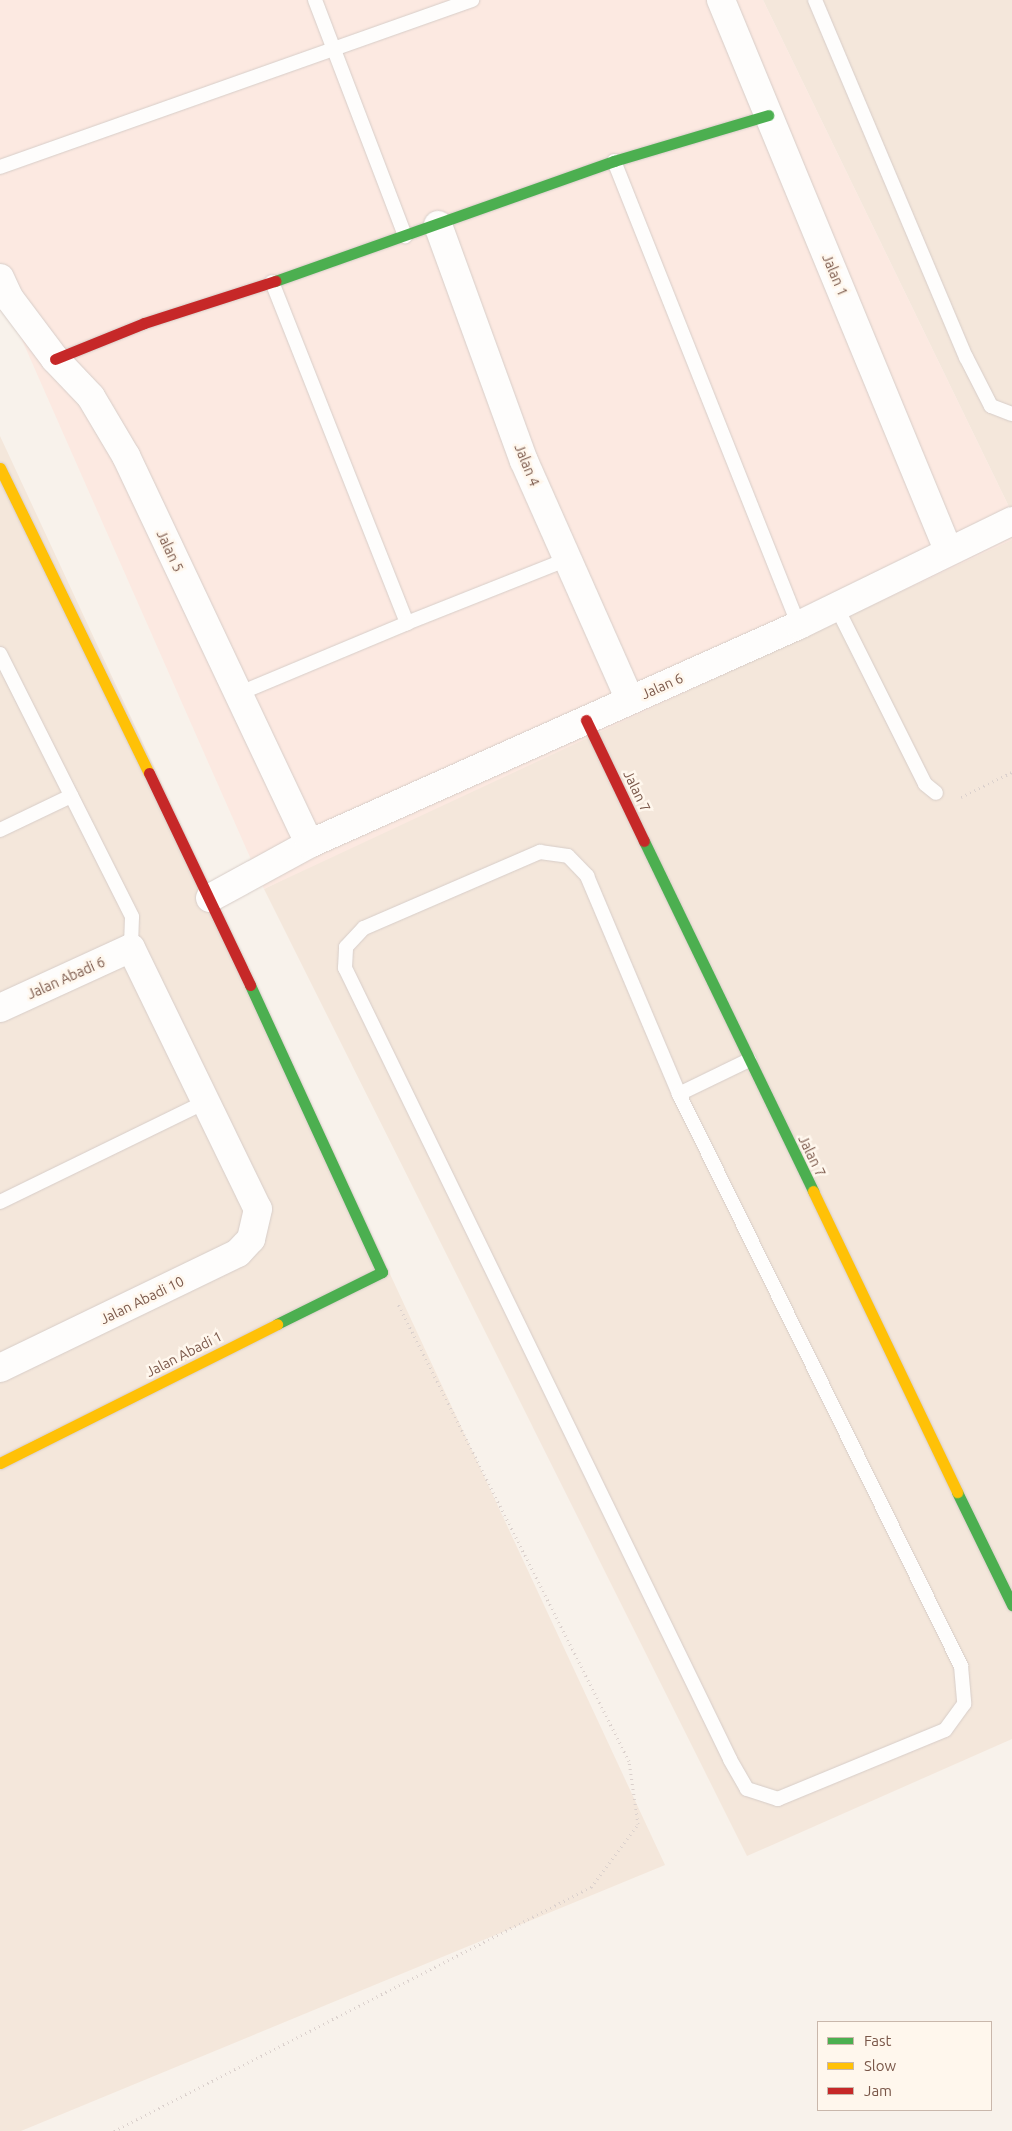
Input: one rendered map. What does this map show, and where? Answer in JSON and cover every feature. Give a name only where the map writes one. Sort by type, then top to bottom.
[{"type":"street","name":"Jalan 1","points":[[721,0],[948,550]]},
{"type":"street","points":[[55,359],[144,323],[272,282],[438,225],[614,161],[768,115]]},
{"type":"street","name":"Jalan 4","points":[[438,225],[524,461],[630,700]]},
{"type":"street","name":"Jalan 5","points":[[0,278],[10,299],[55,359],[91,398],[126,456],[240,693],[309,844]]},
{"type":"street","points":[[0,468],[210,898],[382,1272]]},
{"type":"street","name":"Jalan 6","points":[[210,898],[309,844],[799,625],[948,550],[1012,521]]},
{"type":"street","name":"Jalan 7","points":[[586,720],[1012,1606]]},
{"type":"street","points":[[132,948],[209,1100]]},
{"type":"street","name":"Jalan Abadi 6","points":[[0,1008],[132,948]]},
{"type":"street","name":"Jalan Abadi 10","points":[[0,1368],[238,1253],[251,1238],[258,1209],[209,1100]]},
{"type":"street","name":"Jalan Abadi 1","points":[[0,1463],[382,1272]]},
{"type":"lane","points":[[315,0],[331,48],[405,236]]},
{"type":"lane","points":[[0,167],[331,48],[472,0]]},
{"type":"lane","points":[[816,0],[966,357],[991,406],[1012,414]]},
{"type":"lane","points":[[614,161],[799,625]]},
{"type":"lane","points":[[272,282],[407,623]]},
{"type":"lane","points":[[240,693],[407,623],[568,559]]},
{"type":"lane","points":[[836,606],[925,784],[936,793]]},
{"type":"lane","points":[[0,654],[132,917],[132,948]]},
{"type":"lane","points":[[0,830],[71,796]]},
{"type":"lane","points":[[540,852],[568,856],[587,876],[679,1094],[961,1666],[964,1704],[945,1730],[778,1799],[747,1789],[730,1759],[345,968],[346,946],[364,928],[540,852]]},
{"type":"lane","points":[[679,1094],[749,1060]]},
{"type":"lane","points":[[0,1202],[209,1100]]},
{"type":"path","points":[[936,793],[958,798],[1012,772]]},
{"type":"path","points":[[114,2131],[591,1887],[638,1824],[629,1761],[382,1272]]},
{"type":"shaded area","points":[[0,0],[763,0],[1012,513],[1012,540],[264,889],[0,290]]},
{"type":"shaded area","points":[[763,0],[1012,0],[1012,513]]},
{"type":"shaded area","points":[[0,436],[665,1865],[21,2131],[0,2131]]},
{"type":"shaded area","points":[[1012,521],[1012,1739],[747,1856],[264,889]]},
{"type":"traffic: fast","points":[[275,281],[614,161],[768,115]]},
{"type":"traffic: fast","points":[[644,841],[813,1191]]},
{"type":"traffic: fast","points":[[250,985],[382,1272],[277,1324]]},
{"type":"traffic: fast","points":[[957,1492],[1012,1605]]},
{"type":"traffic: slow","points":[[0,468],[149,773]]},
{"type":"traffic: slow","points":[[813,1191],[957,1492]]},
{"type":"traffic: slow","points":[[0,1463],[277,1324]]},
{"type":"traffic: jam","points":[[55,359],[144,323],[275,281]]},
{"type":"traffic: jam","points":[[586,720],[644,841]]},
{"type":"traffic: jam","points":[[149,773],[250,985]]}]
